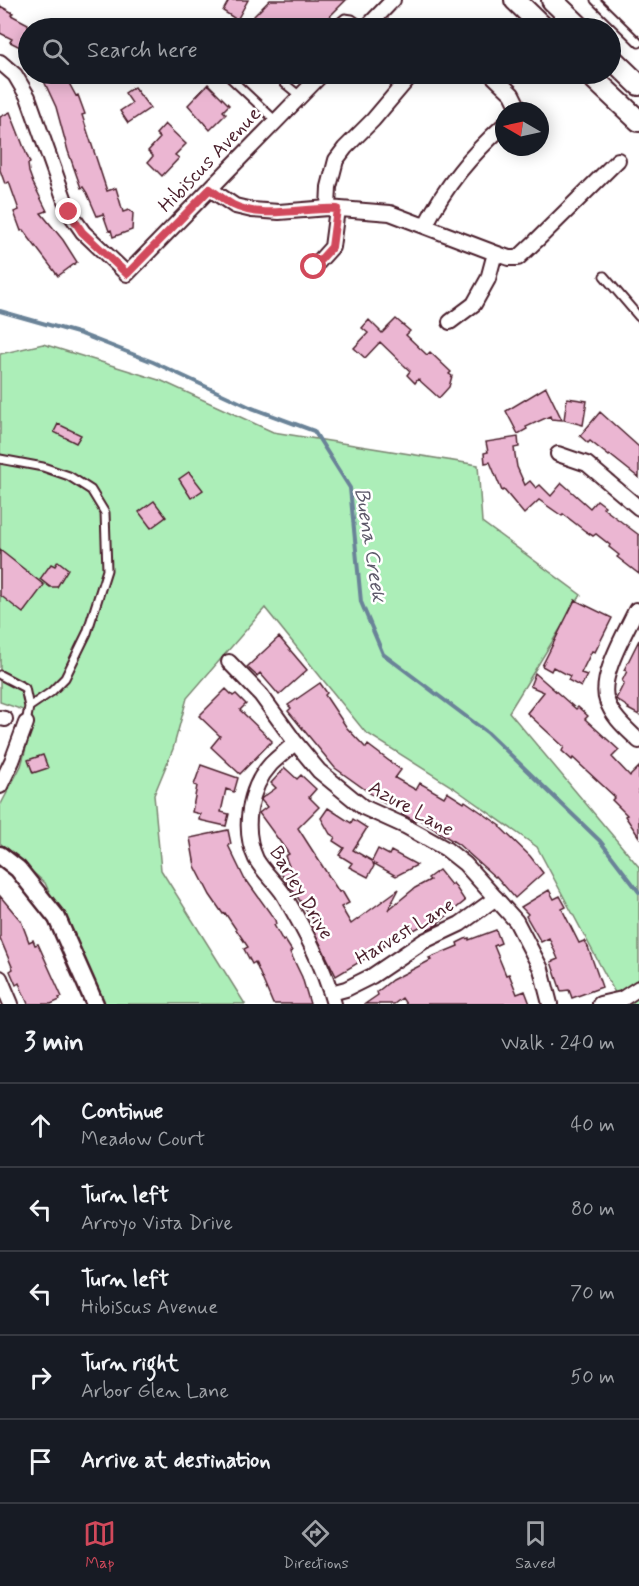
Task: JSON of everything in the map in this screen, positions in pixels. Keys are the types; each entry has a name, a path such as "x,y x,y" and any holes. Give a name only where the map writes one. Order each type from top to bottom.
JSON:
{"main road":[{"path":"515,0 534,18"},
{"path":"552,0 571,18"},
{"path":"621,68 639,85"},
{"path":"600,84 639,121"}],"street":[{"path":"375,18 393,0"},
{"name":"Hibiscus Avenue","path":"0,62 18,80"},
{"name":"Hibiscus Avenue","path":"20,84 28,97 69,212 82,232 127,274 312,84"},
{"path":"314,267 332,247 333,209 329,187 336,160 404,84"},
{"path":"502,84 512,94 516,102"},
{"path":"425,226 447,187 473,155 495,134"},
{"path":"210,189 235,206 252,210 279,212 333,209 390,213 495,254 518,258 618,160"},
{"path":"450,322 474,304 488,279 495,254"},
{"path":"558,454 587,464 639,508"},
{"path":"636,610 606,678 606,700 618,721 639,741"},
{"name":"Azure Lane","path":"229,662 261,695 319,771 363,807 405,826 446,849 465,864 516,921 541,969 550,1004"},
{"path":"0,786 26,723"},
{"name":"Barley Drive","path":"296,742 270,765 252,797 249,821 252,849 258,862 283,894 319,962 332,999"},
{"path":"0,855 18,868 57,918 95,1004"},
{"name":"Harvest Lane","path":"332,999 372,976 424,941 460,924 496,898"},
{"path":"0,978 11,1004"},
{"path":"607,1003 622,999 639,988"}],"lane":[{"path":"595,0 613,18"},
{"path":"621,25 639,43"},
{"path":"237,84 276,121"},
{"path":"286,84 300,96"},
{"path":"604,276 639,318"},
{"path":"0,459 43,467 69,476 91,490 105,513 107,570 87,633 65,678 51,692 29,707"},
{"path":"0,675 25,687 29,707 26,723"}],"green space":[{"path":"43,344 162,381 273,432 478,465 482,522 581,595 509,712 639,867 639,1004 621,1004 537,847 454,788 365,732 265,608 187,698 173,749 154,795 161,870 245,1004 102,1004 45,883 0,843 0,806 21,766 30,734 23,710 0,702 0,354"}],"building":[{"path":"229,0 248,0 238,18 223,11"},
{"path":"270,0 346,0 328,18 252,18"},
{"path":"0,6 18,19 18,46 10,42 12,39 0,33"},
{"path":"45,84 69,84 76,96 78,95 85,114 82,115 107,191 116,188 123,212 129,210 133,213 132,230 113,237 103,214 97,216 87,193 83,187 81,188 56,107"},
{"path":"208,84 229,105 223,111 226,114 210,130 188,105"},
{"path":"134,87 150,108 128,123 120,111 132,103 125,93"},
{"path":"10,112 30,163 28,164 29,172 33,183 47,211 41,213 77,262 58,276 23,230 21,231 14,212 19,210 9,182 5,184 0,170 0,117"},
{"path":"165,124 186,144 175,155 179,158 162,176 148,162 153,156 148,151 160,138 156,134"},
{"path":"396,319 410,331 406,335 427,355 430,352 451,372 449,387 439,398 418,379 415,383 407,375 410,371 380,342 365,358 354,348 368,333 362,328 369,320 382,333"},
{"path":"546,387 562,420 551,419 550,416 526,427 527,429 518,434 506,411"},
{"path":"567,398 587,401 583,425 564,420"},
{"path":"600,412 639,447 639,478 610,455 580,436"},
{"path":"58,424 81,435 76,443 54,432"},
{"path":"518,437 519,447 514,448 517,467 525,485 530,481 536,488 540,485 551,496 562,483 590,508 597,500 605,506 603,508 639,535 639,574 617,557 619,555 609,547 610,545 596,534 593,536 585,531 563,514 562,516 539,500 524,514 504,490 502,491 490,462 485,463 484,453 488,452 486,442"},
{"path":"189,472 203,490 191,498 179,479"},
{"path":"154,501 166,517 151,528 139,512"},
{"path":"0,550 44,585 23,613 0,595"},
{"path":"58,561 68,569 57,587 50,587 40,579 51,564 55,566"},
{"path":"575,600 612,618 595,652 592,651 581,673 587,675 581,687 568,680 570,676 553,667 551,671 542,666"},
{"path":"279,637 307,670 279,695 260,673 257,676 247,667"},
{"path":"639,640 639,715 616,699 624,683 622,681 627,671 624,670"},
{"path":"535,673 576,709 578,707 588,716 585,719 619,750 612,757 630,776 639,767 639,837 625,816 627,815 612,800 615,797 573,758 572,760 562,751 564,747 527,713 544,692 530,686"},
{"path":"320,683 327,693 325,695 347,728 366,748 368,745 401,770 395,778 416,790 420,783 444,797 447,792 464,803 465,801 501,826 543,873 515,898 496,876 458,844 417,818 415,821 402,814 407,805 392,797 387,804 384,803 335,768 288,711 291,708 288,705"},
{"path":"226,689 233,696 236,694 246,704 240,710 272,741 240,774 211,747 220,736 199,716"},
{"path":"43,755 48,768 33,773 28,760"},
{"path":"201,765 238,778 234,792 226,789 221,812 229,814 226,826 199,820 200,814 192,812 197,786 194,785"},
{"path":"285,768 297,779 301,775 316,789 309,797 319,807 298,828 339,892 342,891 349,903 341,907 351,924 399,889 388,910 415,888 430,880 428,878 439,870 451,885 453,883 465,901 439,924 428,929 425,924 414,930 411,925 382,941 385,945 336,976 310,923 314,921 280,872 289,866 285,856 289,854 259,813 267,807 261,800 262,798 276,788 271,783"},
{"path":"328,808 351,823 353,819 367,828 353,850 372,861 378,849 389,855 391,851 417,865 396,876 373,863 374,866 368,877 349,867 352,863 339,855 344,848 333,841 335,837 330,834 321,818"},
{"path":"228,830 231,844 228,845 246,882 275,920 274,925 292,951 290,952 302,977 310,1004 273,1004 255,962 252,964 244,949 248,947 210,895 195,866 190,838"},
{"path":"549,890 554,899 560,896 566,907 562,909 579,943 584,941 588,947 602,987 572,998 569,990 561,991 551,962 558,959 549,938 541,942 526,916 528,914 521,907"},
{"path":"0,896 21,921 29,942 33,940 35,945 38,944 62,997 59,998 60,1000 51,1004 28,1004 19,983 16,985 10,971 13,969 0,938"},
{"path":"496,930 501,943 494,946 506,975 509,974 517,994 525,991 530,1004 406,1004 402,998 394,1004 365,1004 378,995 377,992 392,980 431,960 429,958 458,946 457,943 465,939 469,938 469,940"}],"waterway":[{"name":"Buena Creek","path":"0,311 81,334 153,362 252,408 314,431 350,488 361,602 383,654 488,733 600,841 639,892"}],"route":[{"path":"69,212 82,232 127,274 210,189 235,206 252,210 279,212 337,209 332,247 314,267"}]}
